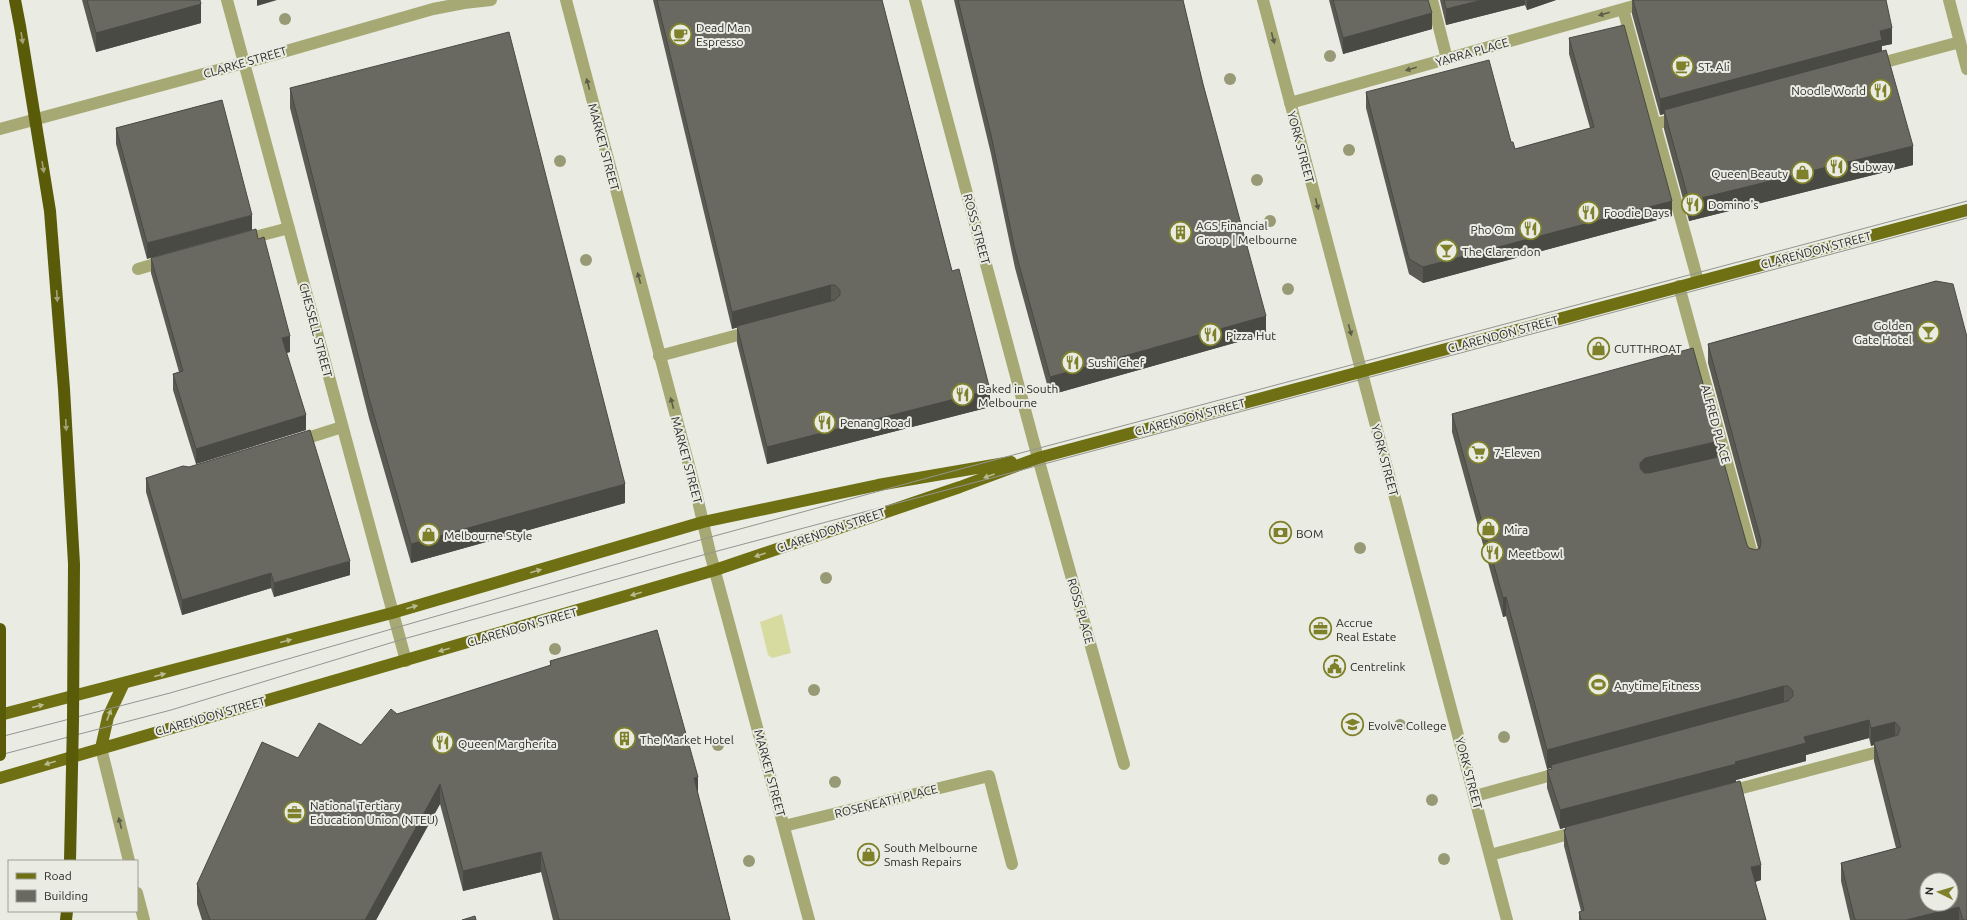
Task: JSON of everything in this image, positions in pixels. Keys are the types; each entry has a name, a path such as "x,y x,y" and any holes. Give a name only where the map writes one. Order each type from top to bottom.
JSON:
{"highway":[{"path":"15,0 50,211 64,389 74,564 70,860"},
{"path":"0,629 0,755"}],"main road":[{"name":"CLARENDON STREET","path":"0,778 715,570 960,487 1038,458 1967,210"},
{"name":"CLARENDON STREET","path":"0,715 392,613 703,522 878,485 1038,458"},
{"path":"101,748 108,717 123,684"}],"street":[{"name":"CHESSELL STREET","path":"227,0 406,661"},
{"name":"CLARKE STREET","path":"0,129 244,63 433,9 491,0"},
{"name":"MARKET STREET","path":"566,0 808,920"},
{"name":"ROSS STREET","path":"915,0 1038,458"},
{"name":"YORK STREET","path":"1263,0 1507,920"},
{"path":"1432,0 1447,59"},
{"name":"YARRA PLACE","path":"1290,103 1655,0"},
{"path":"1948,0 1967,69"},
{"path":"1623,9 1698,281"},
{"path":"1861,68 1960,42"},
{"path":"1654,124 1693,114"},
{"path":"233,243 289,228"},
{"path":"138,269 174,259"},
{"name":"ALFRED PLACE","path":"1679,286 1754,561"},
{"path":"659,356 764,328"},
{"path":"286,444 342,427"},
{"name":"ROSS PLACE","path":"1038,458 1124,764"},
{"path":"1713,469 1728,466"},
{"path":"101,748 129,860"},
{"path":"1719,794 1893,748"},
{"path":"1475,796 1574,769"},
{"name":"ROSENEATH PLACE","path":"784,826 989,776 1012,864"},
{"path":"1490,855 1590,829"},
{"path":"138,897 144,920"}],"green space":[{"path":"782,614 791,653 772,658 768,655 760,622"}],"building":[{"path":"87,0 200,0 201,4 96,33"},
{"path":"657,0 882,0 952,271 959,269 990,390 767,447 737,326 835,300 840,295 840,290 835,285 831,285 732,312"},
{"path":"958,0 1183,0 1203,84 1266,316 1050,377 1015,250 991,135"},
{"path":"1333,0 1428,0 1432,13 1343,38"},
{"path":"1444,0 1482,0 1446,9"},
{"path":"1633,0 1886,0 1892,28 1880,31 1882,40 1660,99"},
{"path":"1624,25 1672,201 1423,267 1409,259 1366,92 1489,60 1511,142 1513,142 1515,149 1594,127 1569,38"},
{"path":"509,32 625,484 411,544 369,398 290,88"},
{"path":"1886,50 1913,146 1689,201 1664,110"},
{"path":"222,100 252,215 147,243 116,128"},
{"path":"256,229 258,239 264,237 290,336 282,338 306,415 196,449 173,374 183,371 151,258"},
{"path":"1936,281 1953,284 1967,337 1967,920 1963,920 1959,907 1959,872 1919,872 1919,912 1939,912 1906,920 1855,920 1841,863 1901,847 1874,742 1898,735 1900,728 1895,722 1871,728 1869,720 1804,737 1806,743 1735,762 1736,764 1560,810 1547,770 1552,769 1551,765 1788,701 1793,696 1793,691 1788,686 1784,686 1547,750 1506,597 1503,598 1452,414 1693,348 1719,441 1645,458 1640,463 1640,468 1644,473 1649,473 1722,456 1747,545 1749,548 1756,550 1760,548 1761,541 1708,344"},
{"path":"310,430 350,561 274,583 271,573 182,600 146,478 183,466 189,467"},
{"path":"657,630 698,777 694,778 730,920 559,920 541,852 463,871 440,784 365,920 210,920 197,884 262,742 298,758 319,723 361,745 391,709 397,714 551,665 550,661"},
{"path":"1740,781 1761,865 1751,867 1766,920 1581,920 1579,912 1584,910 1564,830 1566,830 1565,827"},
{"path":"475,916 476,920 462,920"}],"tram line":[{"path":"0,737 170,693 707,538 1967,201"},
{"path":"0,755 171,710 400,640 710,553 1967,218"}],"place":[{"name":"Dead Man Espresso","path":"680,34"},
{"name":"ST. Ali","path":"1682,66"},
{"name":"Noodle World","path":"1881,90"},
{"name":"Subway","path":"1836,166"},
{"name":"Queen Beauty","path":"1803,173"},
{"name":"Domino's","path":"1692,204"},
{"name":"Foodie Days","path":"1588,212"},
{"name":"Pho Om","path":"1530,229"},
{"name":"AGS Financial Group | Melbourne","path":"1180,232"},
{"name":"The Clarendon","path":"1447,251"},
{"name":"Golden Gate Hotel","path":"1928,332"},
{"name":"Pizza Hut","path":"1211,335"},
{"name":"CUTTHROAT","path":"1598,348"},
{"name":"Sushi Chef","path":"1073,362"},
{"name":"Baked in South Melbourne","path":"962,395"},
{"name":"Penang Road","path":"825,422"},
{"name":"7-Eleven","path":"1479,452"},
{"name":"Mira","path":"1489,529"},
{"name":"BOM","path":"1281,533"},
{"name":"Melbourne Style","path":"428,535"},
{"name":"Meetbowl","path":"1493,553"},
{"name":"Accrue Real Estate","path":"1321,629"},
{"name":"Centrelink","path":"1335,666"},
{"name":"Anytime Fitness","path":"1598,685"},
{"name":"Evolve College","path":"1352,725"},
{"name":"The Market Hotel","path":"624,739"},
{"name":"Queen Margherita","path":"442,743"},
{"name":"National Tertiary Education Union (NTEU)","path":"295,812"},
{"name":"South Melbourne Smash Repairs","path":"869,854"}]}
